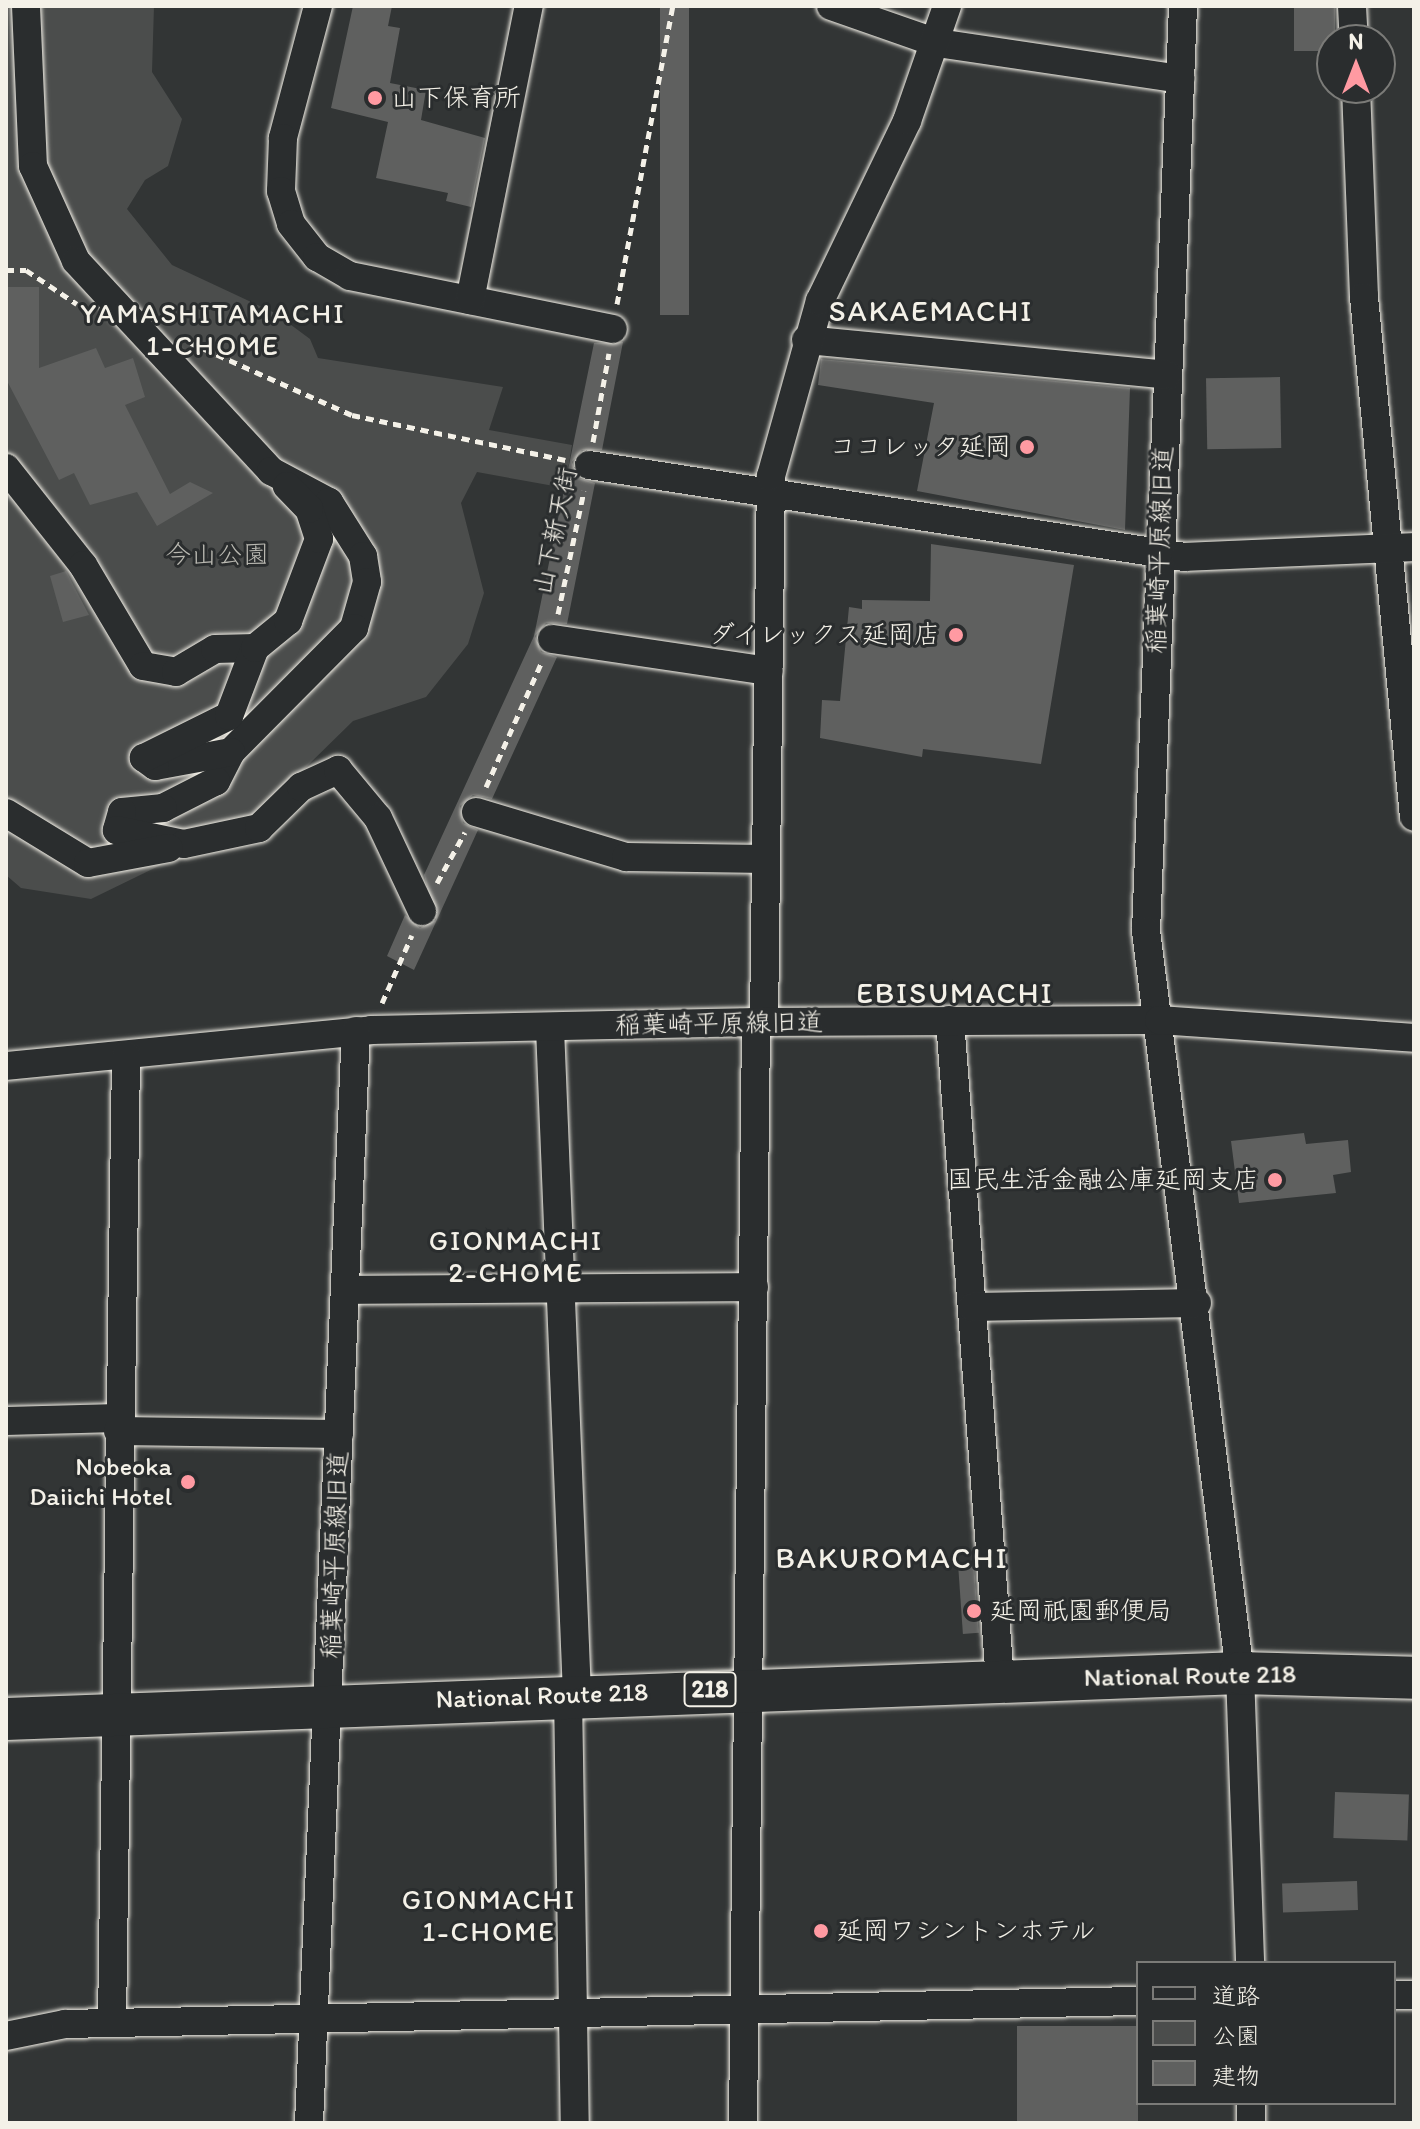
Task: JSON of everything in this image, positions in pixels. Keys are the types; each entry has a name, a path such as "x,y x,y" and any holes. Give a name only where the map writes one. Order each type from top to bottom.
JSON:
{"highway":[{"name":"National Route 218","path":"6,1719 746,1688 1240,1673 1414,1678"}],"street":[{"path":"26,6 33,166 46,208 76,261 131,325 309,509 319,539 288,621 255,648 229,716 144,758 155,766 231,752"},
{"path":"318,6 283,138 281,191 291,224 317,257 350,276 613,329"},
{"path":"470,300 529,6"},
{"path":"831,6 937,43 1180,79"},
{"path":"743,2123 746,1688 766,859 770,494 806,340 937,43 947,6"},
{"name":"稲葉崎平原線旧道","path":"309,2123 331,1705 339,1434 363,1031 760,1022 1159,1020 1146,931 1183,6"},
{"path":"1357,104 1364,297 1402,548 1414,817"},
{"path":"806,340 1167,375"},
{"path":"589,465 1160,553 1402,548"},
{"path":"6,468 83,565 143,666 176,672 215,649 255,648"},
{"path":"184,844 126,835 114,821 122,812 163,808 216,781 231,752 344,639 365,603 363,556 349,527 315,491 282,478"},
{"path":"552,639 769,671"},
{"path":"6,813 88,863 259,828 301,787 338,770 378,818 422,911"},
{"path":"476,812 626,857 766,859"},
{"path":"950,1020 1000,1680"},
{"path":"1250,1961 1240,1673 1197,1303 1159,1020 1414,1038"},
{"path":"550,1028 563,1288 572,1695 575,2123"},
{"path":"6,1066 363,1031"},
{"path":"112,2023 118,1424 126,1055"},
{"path":"347,1290 754,1287"},
{"path":"972,1307 1197,1303"},
{"path":"6,1421 339,1434"},
{"path":"6,2036 112,2023 1136,2001"}],"path":[{"name":"山下新天街","path":"363,1031 422,911 476,812 552,639 589,465 673,6"},
{"path":"6,270 26,270 83,308"},
{"path":"182,339 352,415 589,465"}],"green space":[{"name":"今山公園","path":"6,6 154,6 152,72 182,119 168,166 145,180 127,209 172,265 275,313 310,339 318,358 503,387 489,430 572,445 565,488 477,472 461,503 484,593 468,644 426,697 353,721 251,821 91,899 21,888 6,875"}],"building":[{"path":"353,6 392,6 388,26 400,28 390,83 426,90 421,120 485,138 471,207 446,201 448,193 376,178 388,122 331,108"},
{"path":"660,6 689,6 689,315 660,315"},
{"path":"1294,6 1335,6 1335,24 1316,24 1316,51 1294,51"},
{"path":"6,287 39,287 39,368 96,348 105,368 133,358 145,397 125,405 170,494 190,482 213,493 157,526 137,492 90,505 74,473 59,480 6,379"},
{"path":"623,342 602,450 582,450 572,462 578,478 595,483 567,624 546,623 535,636 541,652 557,657 492,799 473,795 460,806 463,823 478,830 414,970 387,956 405,915 420,928 436,920 424,875 534,636 594,343"},
{"name":"ココレッタ延岡","path":"821,359 1130,388 1125,530 917,491 934,403 818,385"},
{"path":"1280,377 1281,448 1207,449 1206,378"},
{"name":"ダイレックス延岡店","path":"931,544 1074,565 1041,764 923,749 922,757 820,738 822,700 840,701 849,607 862,609 862,600 930,601"},
{"path":"66,571 89,615 63,622 50,576"},
{"path":"1304,1133 1306,1144 1348,1140 1351,1172 1333,1175 1336,1193 1239,1203 1231,1141"},
{"path":"974,1563 979,1633 963,1634 958,1564"},
{"path":"1335,1792 1409,1795 1407,1841 1333,1838"},
{"path":"1357,1881 1358,1910 1283,1913 1282,1884"},
{"path":"1017,2026 1136,2026 1138,2123 1017,2123"}],"place":[{"name":"山下保育所","path":"375,98"},
{"name":"ココレッタ延岡","path":"1027,447"},
{"name":"ダイレックス延岡店","path":"956,635"},
{"name":"国民生活金融公庫延岡支店","path":"1275,1180"},
{"name":"Nobeoka Daiichi Hotel","path":"188,1482"},
{"name":"延岡祇園郵便局","path":"974,1611"},
{"name":"延岡ワシントンホテル","path":"821,1931"}],"district":[{"name":"SAKAEMACHI","path":"931,311"},
{"name":"YAMASHITAMACHI 1-CHOME","path":"213,329"},
{"name":"EBISUMACHI","path":"955,993"},
{"name":"GIONMACHI 2-CHOME","path":"516,1256"},
{"name":"BAKUROMACHI","path":"892,1558"},
{"name":"GIONMACHI 1-CHOME","path":"489,1915"}]}
